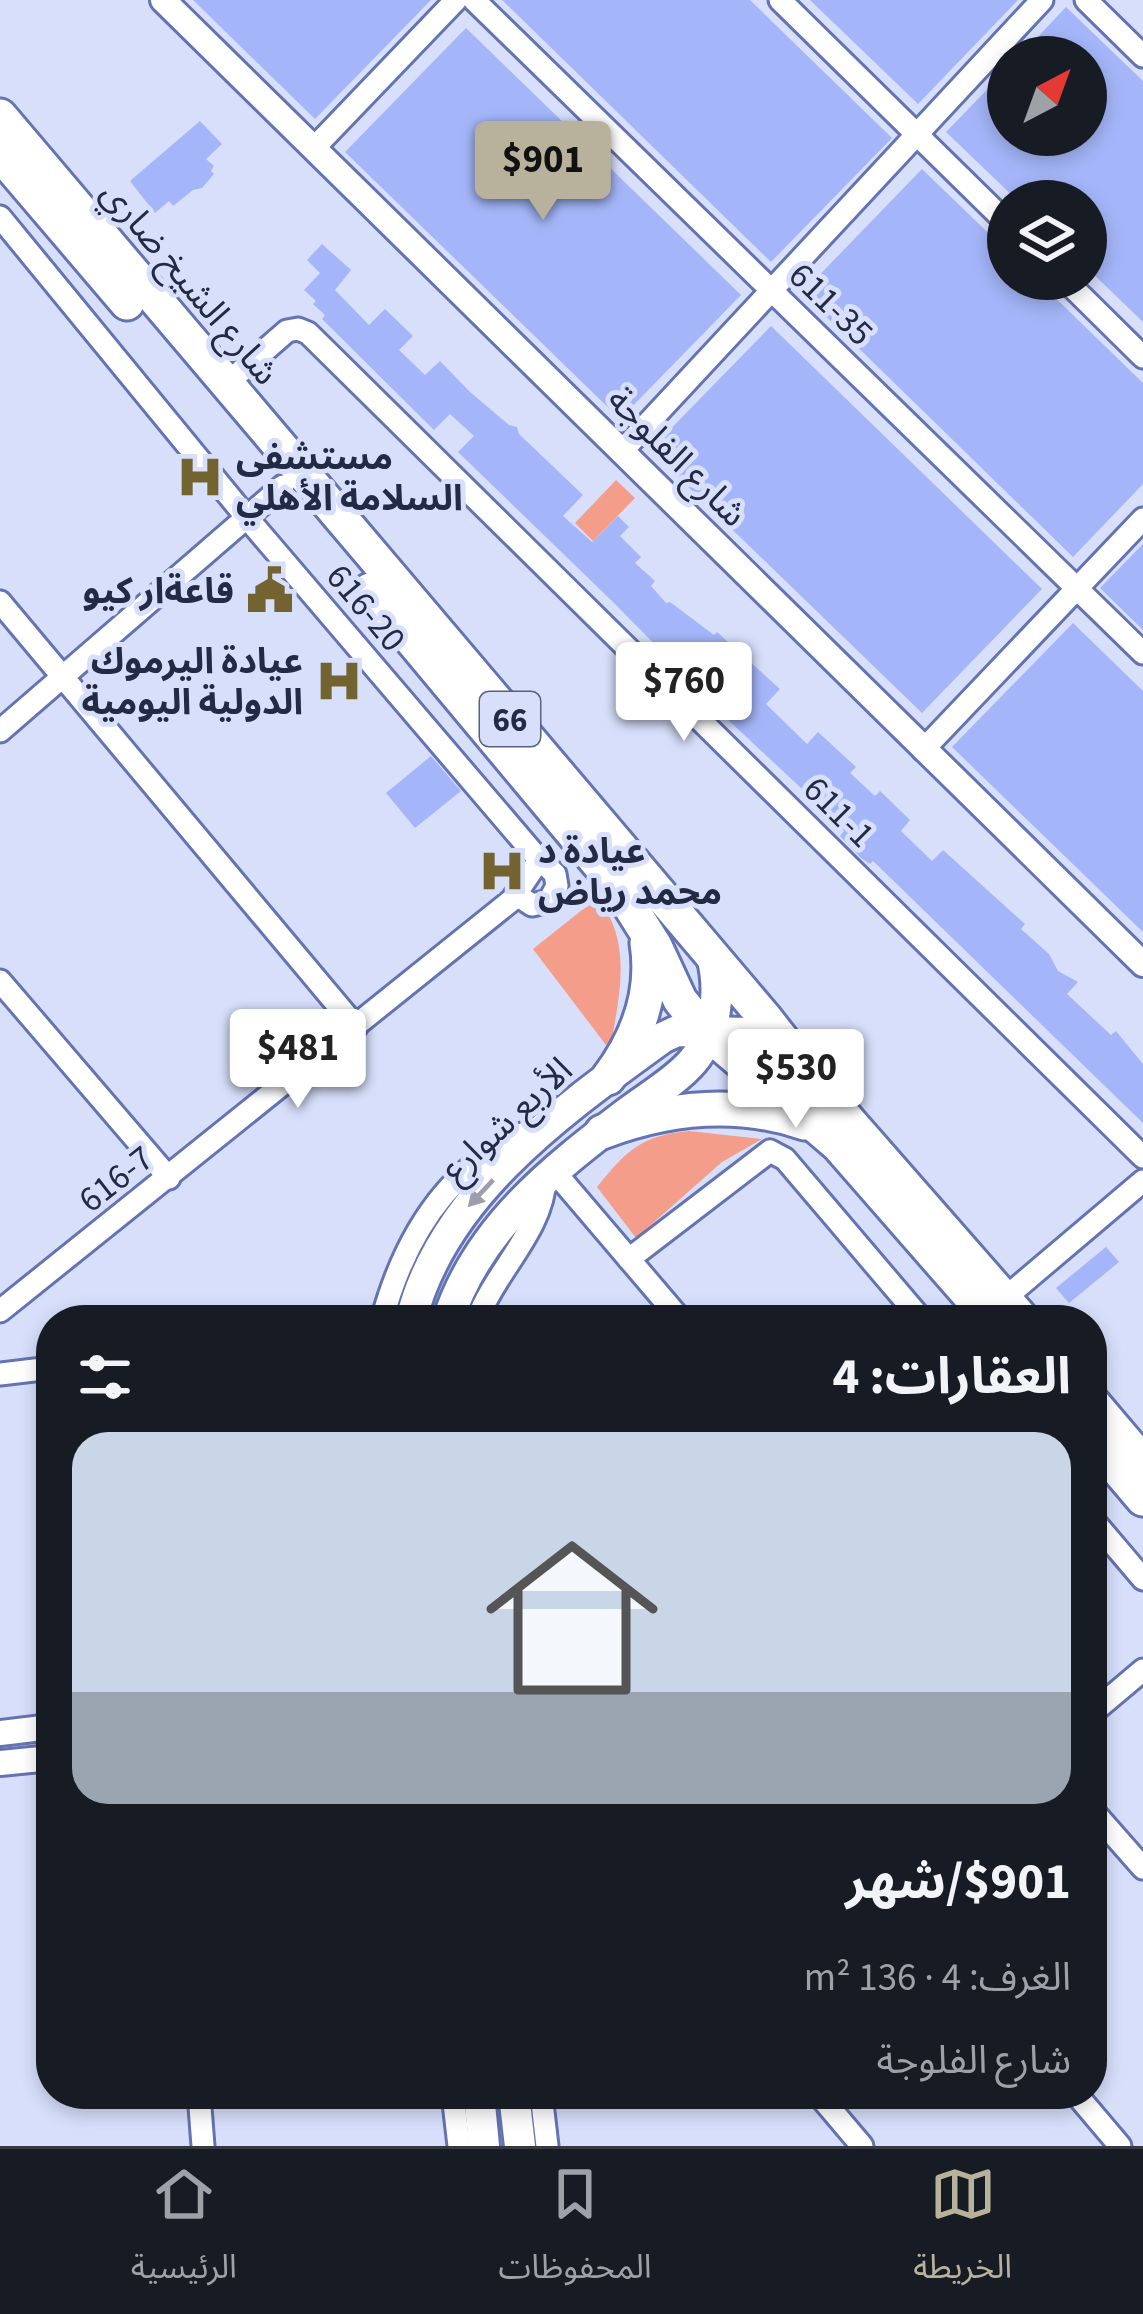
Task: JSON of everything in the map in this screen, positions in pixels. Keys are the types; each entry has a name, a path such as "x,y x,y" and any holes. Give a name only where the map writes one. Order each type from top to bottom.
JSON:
{"main road":[{"name":"شارع الشيخ ضاري","path":"0,116 712,956 1000,1305"},
{"name":"شارع الشيخ ضاري","path":"0,154 603,868 643,924 680,1000 706,1032 820,1128 999,1305"},
{"path":"608,1078 624,1056 645,1006 649,964 643,924"},
{"name":"الأربع شوارع","path":"454,1305 484,1243 550,1175 689,1065 706,1032 718,989 712,956"},
{"name":"الأربع شوارع","path":"416,1305 431,1263 460,1216 550,1125 674,1031 748,1034 819,1088"},
{"path":"602,1132 655,1115 711,1108 766,1112 820,1128"},
{"path":"1107,1420 1143,1462"},
{"path":"1107,1456 1143,1499"},
{"path":"480,2109 484,2146"},
{"path":"516,2109 520,2146"}],"street":[{"name":"شارع الفلوجة","path":"164,0 1143,964"},
{"path":"315,147 456,0"},
{"name":"611-35","path":"474,0 1143,653"},
{"path":"780,0 987,203"},
{"path":"622,451 1042,0"},
{"path":"1086,0 1143,56"},
{"name":"616-20","path":"0,217 248,518 555,874 554,897 538,905 517,895"},
{"path":"1085,300 1143,357"},
{"name":"611-1","path":"225,385 287,332 308,333 1143,1157"},
{"path":"0,730 283,486"},
{"path":"923,750 1143,519"},
{"path":"0,602 356,1027"},
{"name":"616-7","path":"0,1311 517,895"},
{"path":"0,981 169,1178"},
{"path":"387,1305 401,1264 426,1216 450,1184 497,1146 550,1125"},
{"path":"629,1259 770,1151 785,1159 909,1305"},
{"path":"484,1305 499,1273 536,1220 550,1175 668,1305"},
{"path":"1015,1305 1143,1181"},
{"path":"0,1374 36,1370"},
{"path":"1107,1537 1143,1579"},
{"path":"1107,1700 1143,1670"},
{"path":"0,1733 36,1729"},
{"path":"0,1763 36,1759"},
{"path":"1107,1827 1143,1868"},
{"path":"200,2109 203,2146"},
{"path":"455,2109 459,2146"},
{"path":"543,2109 547,2146"},
{"path":"831,2109 862,2146"},
{"path":"1089,2109 1120,2146"}],"shaded area":[{"path":"616,480 635,498 593,541 575,523"},
{"path":"597,898 615,930 621,965 612,1038 606,1045 533,949"},
{"path":"689,1131 762,1139 722,1162 636,1238 597,1187 636,1147 659,1136"}],"building":[{"path":"193,0 431,0 315,119"},
{"path":"502,0 750,0 892,138 771,262"},
{"path":"810,0 1018,0 918,104"},
{"path":"1066,7 1096,36 1039,36"},
{"path":"466,28 741,295 620,419 345,152"},
{"path":"1107,46 1143,81 1143,322 1107,287 1107,180 996,180 946,132 987,90 987,156 1107,156"},
{"path":"200,121 222,144 206,159 214,166 214,174 202,188 173,206 169,201 155,213 130,181"},
{"path":"922,169 987,232 987,300 1058,300 1143,383 1143,484 1073,557 802,293"},
{"path":"322,244 351,270 335,290 369,325 385,309 413,336 399,350 425,375 440,361 470,392 517,427 583,495 563,516 592,542 618,516 629,527 620,536 641,557 635,563 655,581 651,586 666,603 714,635 717,632 780,689 766,704 807,744 818,732 856,767 850,773 875,796 880,791 910,820 901,831 932,861 943,850 1025,924 1021,929 1049,954 1058,971 1078,982 1067,994 1111,1035 1116,1031 1143,1064 1143,1123 873,861 870,864 861,858 840,836 844,831 831,816 678,673 681,671 613,602 458,452 474,436 450,414 434,430 322,319 325,315 304,290 320,273 307,260"},
{"path":"771,326 1042,589 922,713 650,450"},
{"path":"1143,544 1143,630 1100,588"},
{"path":"1073,623 1143,691 1143,932 952,747"},
{"path":"431,756 461,791 415,828 386,793"},
{"path":"1106,1247 1119,1262 1069,1303 1056,1288"}],"place":[{"name":"مستشفى السلامة الأهلي","path":"200,477"},
{"name":"قاعةار كيو","path":"270,590"},
{"name":"عيادة اليرموك الدولية اليومية","path":"339,681"},
{"name":"عيادة د محمد رياض","path":"502,871"}]}
